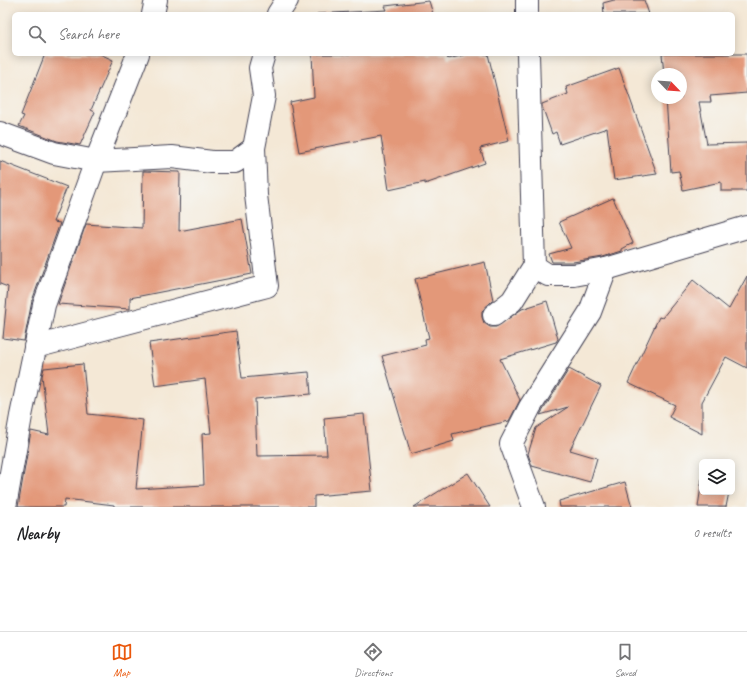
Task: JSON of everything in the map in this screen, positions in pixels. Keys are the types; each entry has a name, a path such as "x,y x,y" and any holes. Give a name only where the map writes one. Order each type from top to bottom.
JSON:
{"street":[{"path":"153,12 156,0"},
{"path":"279,12 288,0"},
{"path":"526,0 527,12"},
{"path":"5,507 44,306 96,161 137,56"},
{"path":"35,347 267,286 256,195 254,148 264,96 260,68 263,56"},
{"path":"494,315 512,301 534,266 528,56"},
{"path":"0,133 54,153 96,161 172,157 212,162 235,162 254,148"},
{"path":"534,266 548,275 574,275 606,269 747,227"},
{"path":"534,507 511,444 530,407 590,312 606,269"}],"building":[{"path":"614,0 644,0 648,12 604,12 603,3"},
{"path":"429,1 432,12 352,12 387,10 385,6"},
{"path":"735,54 747,54 747,93 710,96 711,102 699,102 707,144 747,143 747,191 721,191 721,182 683,190 679,171 671,172 666,104 687,104 687,68 663,68 662,56 735,56"},
{"path":"44,56 104,56 113,60 91,110 95,112 80,145 57,141 19,126 24,116 21,115"},
{"path":"312,56 447,56 448,59 460,56 488,56 509,141 480,148 485,163 425,184 425,182 389,190 381,136 299,152 290,102 314,97"},
{"path":"619,68 657,174 614,180 607,128 560,144 556,132 552,134 542,104 568,94 566,87"},
{"path":"0,161 67,187 53,222 60,223 32,301 24,341 3,338 8,287 0,284"},
{"path":"143,171 180,172 179,231 242,219 252,274 130,298 130,309 58,304 86,224 142,228"},
{"path":"613,198 633,243 622,249 622,251 603,257 573,262 552,262 549,254 571,248 559,222"},
{"path":"485,262 493,300 482,311 484,323 490,327 496,327 522,309 547,301 558,339 556,342 500,359 520,400 509,421 452,434 454,441 411,454 382,356 426,345 425,339 429,338 415,279"},
{"path":"747,276 747,368 726,357 702,402 702,434 669,417 675,405 628,383 659,317 662,318 693,280 729,309"},
{"path":"236,331 242,378 309,372 311,394 255,399 257,456 327,455 324,418 364,414 372,491 314,496 314,507 114,507 114,505 65,499 64,507 18,507 31,431 49,435 42,376 44,368 83,364 88,414 143,420 136,489 204,485 202,434 211,433 205,379 155,386 149,343"},
{"path":"569,369 601,386 570,450 597,458 590,482 532,466 528,454 536,428 568,407 540,415"},
{"path":"468,473 490,507 414,507"},
{"path":"625,482 632,507 560,507 559,501"},
{"path":"700,495 728,495 726,507 698,507"}]}
